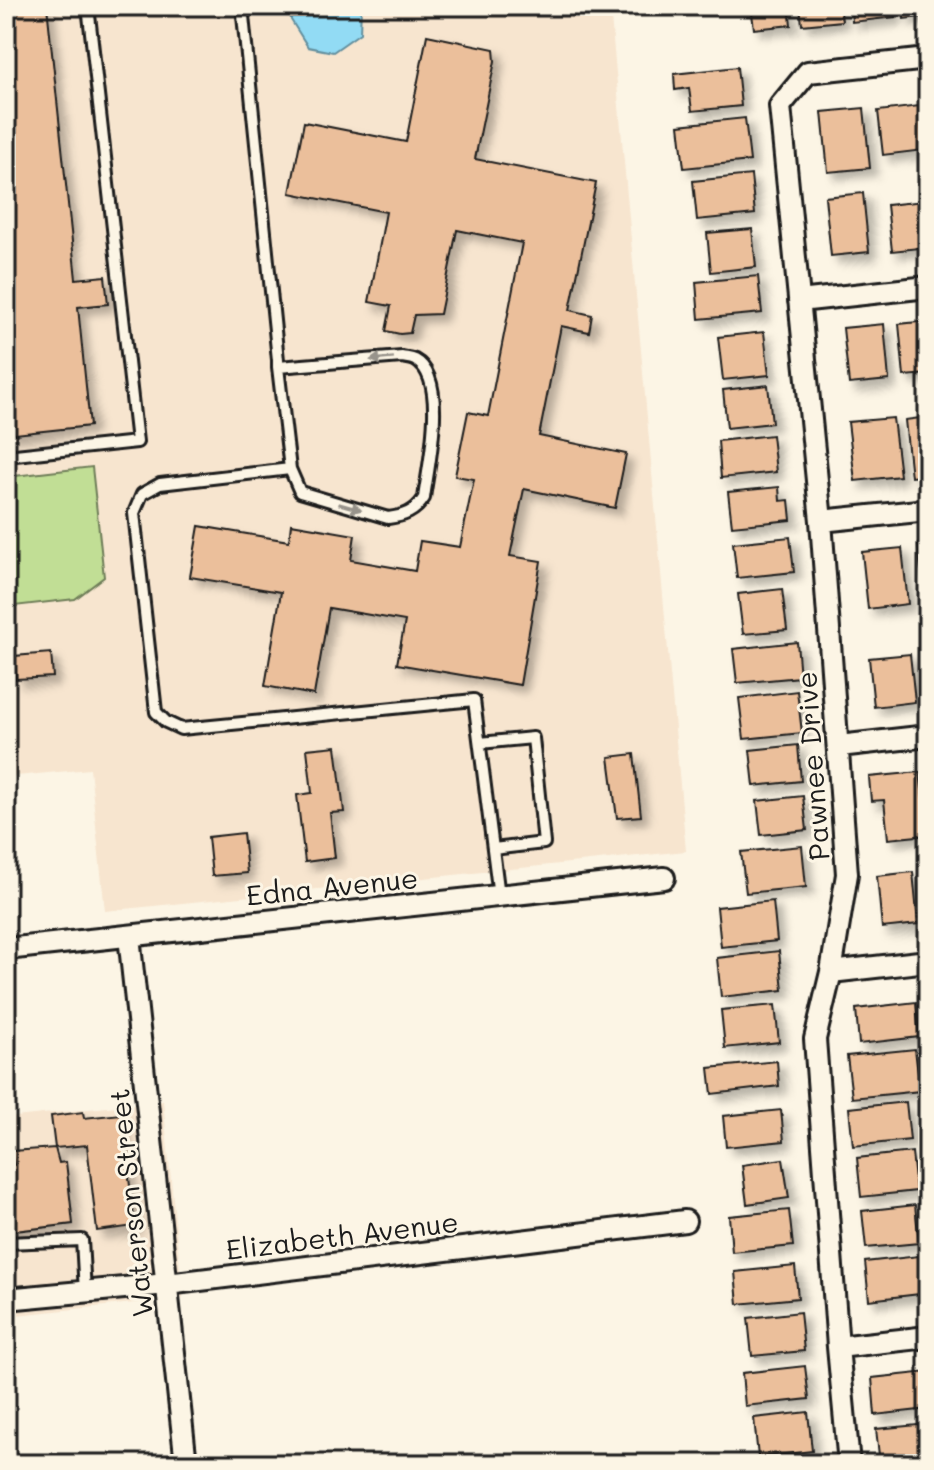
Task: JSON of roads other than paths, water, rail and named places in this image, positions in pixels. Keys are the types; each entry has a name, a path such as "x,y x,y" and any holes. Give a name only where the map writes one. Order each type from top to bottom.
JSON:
{"street":[{"name":"Pawnee Drive","path":"849,1464 815,1039 831,972 847,874 821,521 780,106 808,72 928,59"},
{"path":"799,301 928,287"},
{"path":"821,521 928,510"},
{"path":"839,746 928,736"},
{"name":"Edna Avenue","path":"6,949 664,878"},
{"name":"Waterson Street","path":"129,936 186,1464"},
{"path":"831,972 928,961"},
{"name":"Elizabeth Avenue","path":"6,1299 167,1284 685,1221"},
{"path":"838,1347 928,1337"}],"lane":[{"path":"6,456 137,442 88,6"},
{"path":"242,6 278,367 290,469 300,492 388,518 401,517 420,505 424,498 435,408 433,389 426,372 416,361 402,357 278,367"},
{"path":"290,469 160,484 142,494 134,513 156,712 166,722 181,729 474,700 499,896"},
{"path":"480,743 533,738 544,843 493,849"},
{"path":"6,1243 82,1240 85,1292"}],"water":[{"path":"290,6 361,6 360,33 333,52 308,47 291,20"}]}
